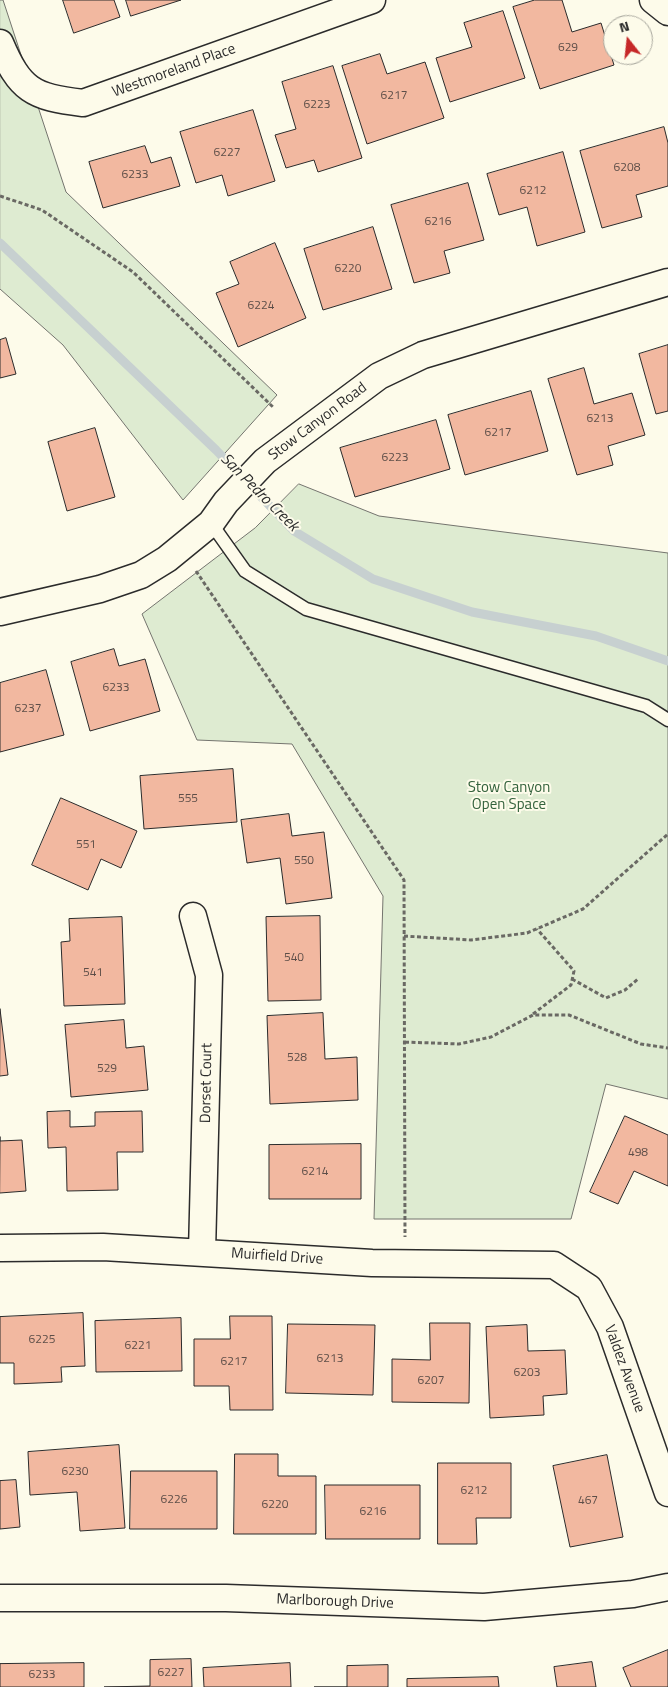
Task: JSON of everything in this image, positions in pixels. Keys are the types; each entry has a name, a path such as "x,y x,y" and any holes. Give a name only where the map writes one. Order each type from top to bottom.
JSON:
{"street":[{"name":"Westmoreland Place","path":"0,42 12,71 22,83 49,100 83,103 372,0"},
{"path":"653,0 668,12"},
{"name":"Stow Canyon Road","path":"0,612 100,589 142,575 211,523 226,502 265,462 379,376 423,355 668,282"},
{"name":"Dorset Court","path":"193,916 209,975 202,1252"},
{"name":"Muirfield Drive","path":"0,1248 103,1247 406,1264 554,1265"},
{"name":"Valdez Avenue","path":"554,1265 589,1288 610,1327 668,1493"},
{"name":"Marlborough Drive","path":"0,1598 226,1598 484,1607 633,1594 668,1587"}],"lane":[{"path":"211,523 245,571 306,609 646,706 668,720"}],"path":[{"path":"0,196 42,210 132,272 274,407"},
{"path":"180,548 404,880 406,1264"},
{"path":"404,936 471,940 527,933 583,909 668,834"},
{"path":"405,1042 459,1044 491,1037 533,1014 571,986 574,971 537,929"},
{"path":"572,979 606,998 625,990 638,979"},
{"path":"533,1014 569,1015 641,1044 668,1048"}],"green space":[{"path":"0,0 3,0 66,192 277,395 183,500 63,345 0,289"},
{"name":"Stow Canyon Open Space","path":"299,484 379,516 668,553 668,1099 606,1084 571,1219 374,1219 383,896 292,744 197,740 142,614 255,528"}],"building":[{"path":"63,0 114,0 120,17 74,33"},
{"path":"126,0 181,0 131,16"},
{"path":"535,0 562,0 572,32 601,23 603,29 603,65 614,65 540,89 513,7"},
{"path":"503,11 525,78 450,102 436,58 472,47 464,23"},
{"path":"380,54 387,74 425,62 444,118 367,144 342,66"},
{"path":"333,66 362,158 318,172 314,160 286,168 275,135 296,129 282,82"},
{"path":"253,110 275,181 228,196 222,175 196,183 180,132"},
{"path":"664,127 668,143 668,186 636,195 642,217 602,228 580,151"},
{"path":"145,146 151,163 171,157 180,186 103,208 89,162"},
{"path":"563,152 585,232 537,246 527,207 499,215 487,174"},
{"path":"468,183 484,240 444,251 450,273 414,283 391,205"},
{"path":"373,227 392,289 323,310 304,249"},
{"path":"275,243 306,318 238,347 216,293 239,284 230,262"},
{"path":"6,338 16,374 0,378 0,340"},
{"path":"668,345 668,411 656,414 639,354"},
{"path":"584,368 594,404 632,393 645,435 608,446 613,465 577,475 548,379"},
{"path":"531,391 548,451 465,475 448,415"},
{"path":"436,420 450,469 355,497 340,448"},
{"path":"95,428 115,497 67,511 48,442"},
{"path":"114,649 119,666 145,659 160,711 90,731 71,662"},
{"path":"46,670 64,735 0,752 0,683"},
{"path":"233,769 237,822 144,829 140,776"},
{"path":"61,798 137,831 121,868 101,859 88,890 32,865"},
{"path":"289,814 292,836 324,832 332,898 286,904 280,858 247,863 241,820"},
{"path":"320,916 321,1000 268,1001 266,917"},
{"path":"122,917 125,1004 64,1006 61,942 70,941 69,919"},
{"path":"0,1009 8,1075 0,1076"},
{"path":"323,1013 325,1059 357,1057 358,1100 270,1104 267,1016"},
{"path":"124,1020 126,1048 144,1046 148,1090 71,1097 65,1025"},
{"path":"70,1111 70,1127 95,1126 95,1112 142,1111 143,1152 117,1152 118,1190 67,1191 66,1147 48,1148 47,1112"},
{"path":"625,1116 668,1135 668,1186 634,1171 618,1204 590,1192"},
{"path":"22,1140 26,1191 0,1193 0,1141"},
{"path":"361,1144 361,1199 269,1199 269,1145"},
{"path":"83,1313 85,1366 61,1367 62,1382 14,1384 14,1363 0,1363 0,1317"},
{"path":"230,1316 272,1316 273,1410 230,1410 229,1386 194,1386 194,1339 230,1339"},
{"path":"181,1318 182,1371 96,1372 95,1321"},
{"path":"430,1323 470,1323 469,1403 392,1402 392,1359 430,1360"},
{"path":"288,1324 375,1325 373,1395 286,1393"},
{"path":"527,1325 528,1351 565,1350 567,1394 543,1396 544,1415 490,1418 486,1327"},
{"path":"119,1445 125,1528 80,1531 77,1492 30,1495 28,1452"},
{"path":"235,1454 278,1454 278,1476 316,1476 316,1534 234,1534"},
{"path":"607,1455 623,1537 570,1547 553,1466"},
{"path":"438,1463 511,1463 511,1518 476,1518 477,1544 438,1544"},
{"path":"131,1471 217,1471 217,1529 130,1529"},
{"path":"16,1480 20,1527 0,1529 0,1481"},
{"path":"325,1485 420,1485 420,1539 326,1539"},
{"path":"668,1650 668,1687 631,1687 623,1668"},
{"path":"191,1659 192,1687 104,1687 150,1686 150,1660"},
{"path":"592,1662 596,1687 557,1687 554,1667"},
{"path":"84,1663 84,1687 0,1687 0,1664"},
{"path":"290,1663 291,1687 204,1687 203,1668"},
{"path":"388,1665 388,1687 347,1687 347,1666"},
{"path":"498,1677 499,1687 407,1687 407,1679"}],"waterway":[{"name":"San Pedro Creek","path":"0,243 216,450 294,531 373,579 472,612 596,636 668,661"}]}
